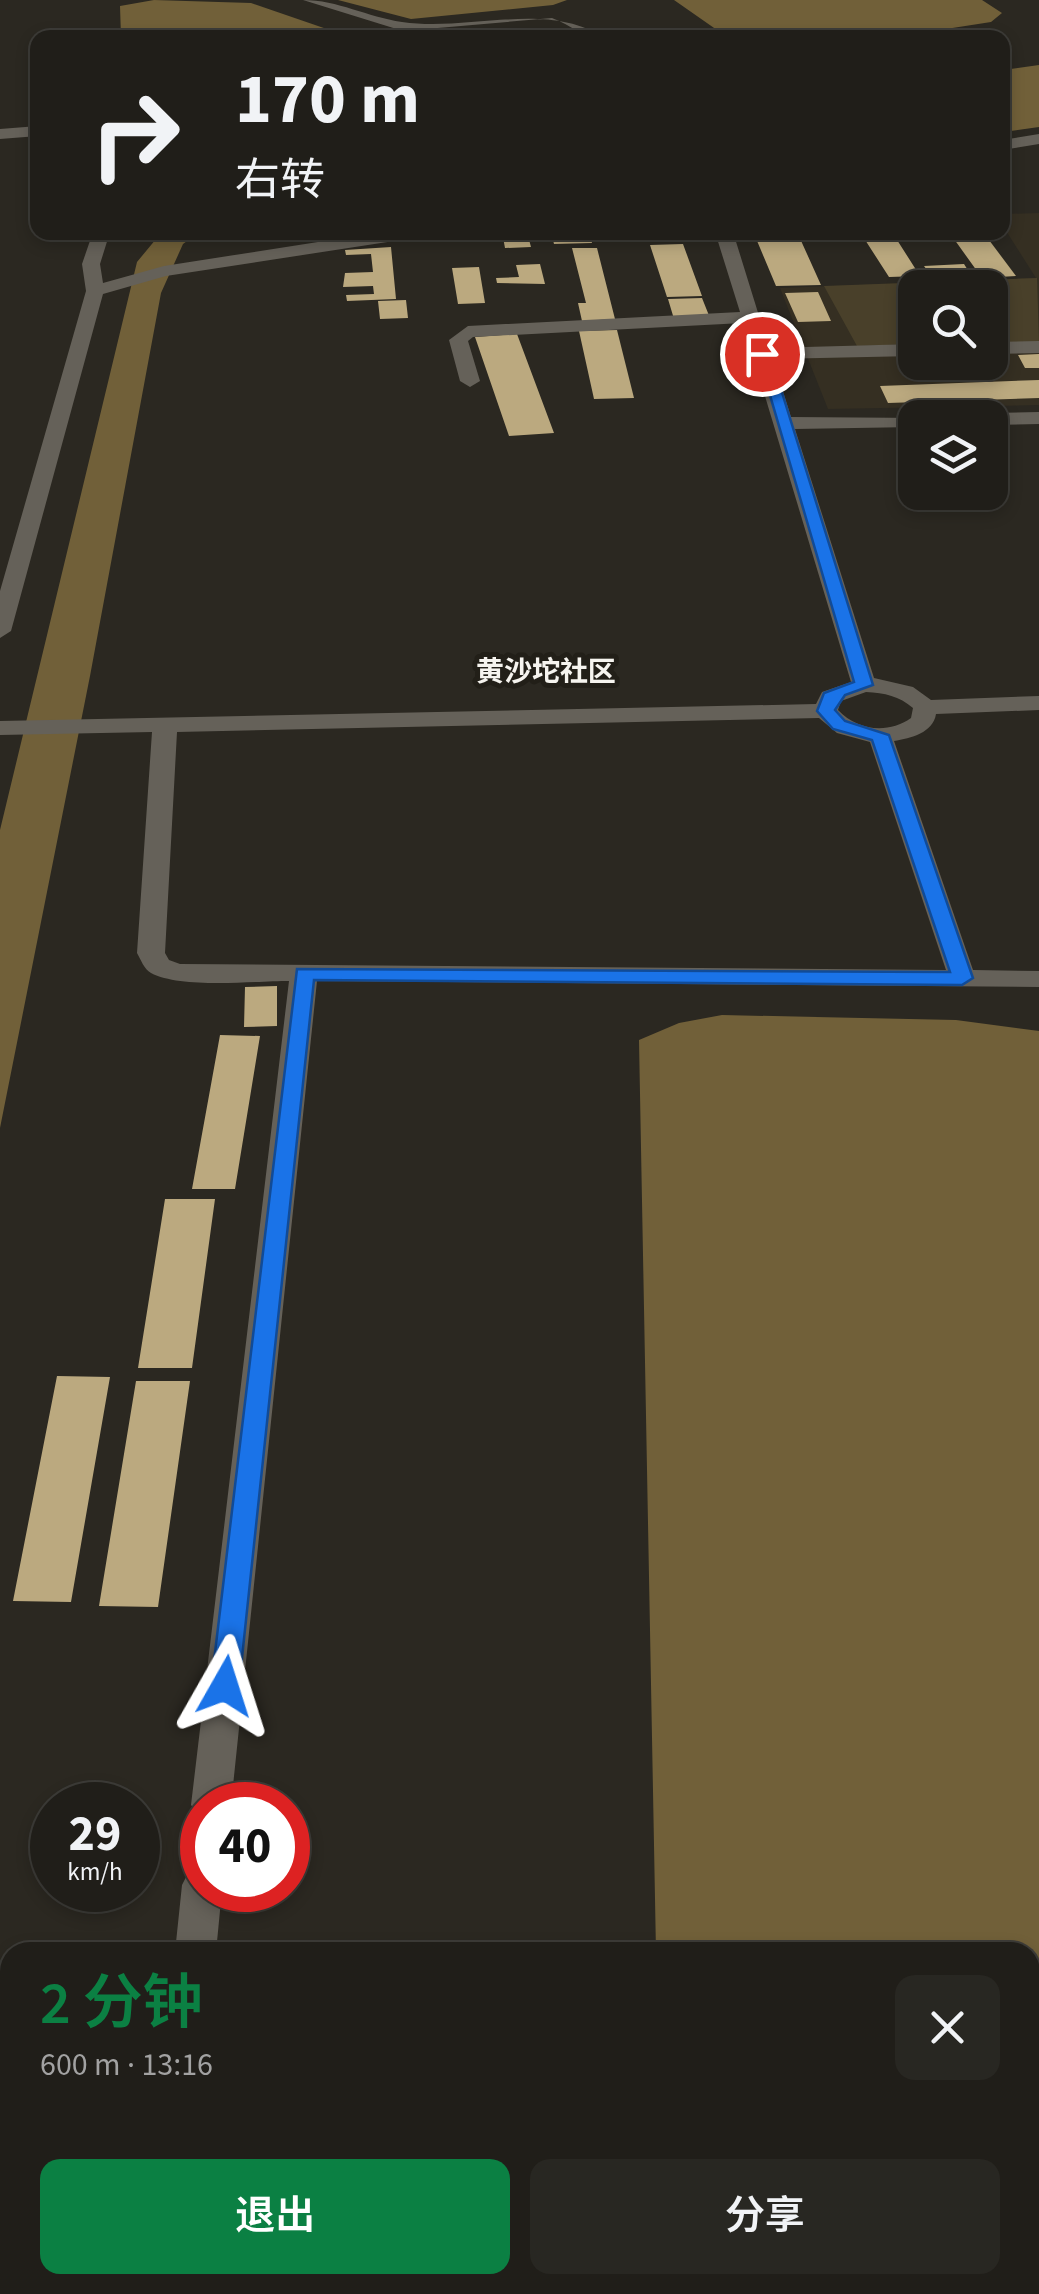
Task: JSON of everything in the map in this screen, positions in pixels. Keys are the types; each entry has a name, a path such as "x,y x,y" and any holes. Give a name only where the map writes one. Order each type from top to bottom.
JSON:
{"street":[{"path":"310,0 404,27 553,14 586,30"},
{"path":"0,134 30,131"},
{"path":"1010,144 1039,139"},
{"path":"0,631 95,291 91,264 99,240"},
{"path":"95,291 164,271 367,240"},
{"path":"726,240 864,685"},
{"path":"470,381 458,340 468,332 750,317"},
{"path":"1008,347 1039,346"},
{"path":"762,354 898,350"},
{"path":"1008,419 1039,418"},
{"path":"785,424 898,421"},
{"path":"826,711 830,697 838,691 864,685 902,690 925,707 1039,704"},
{"path":"0,728 826,711 839,725 880,735 916,727 923,721 925,707"},
{"path":"165,723 151,953 158,966 178,972 1039,979"},
{"path":"880,735 962,978"},
{"path":"215,1782 304,973"},
{"path":"196,1942 199,1912"}],"shaded area":[{"path":"154,0 251,3 330,30 121,30 120,6"},
{"path":"338,0 567,0 553,5 411,19"},
{"path":"674,0 982,0 1002,13 991,22 940,30 717,30"},
{"path":"1039,65 1039,127 1010,131 1010,69"},
{"path":"1039,213 1039,405 1008,406 1008,400 898,400 898,408 828,409 780,288 898,283 898,380 1008,380 1008,279 1036,278 1010,237 1010,214"},
{"path":"155,240 188,240 183,244 161,293 0,1128 0,830 137,262"},
{"path":"1037,278 1039,342 1008,343 1008,279"},
{"path":"898,283 898,345 857,346 824,286"},
{"path":"722,1015 956,1020 1039,1031 1039,1942 656,1942 639,1040 679,1023"}],"building":[{"path":"504,240 529,240 531,247 505,248"},
{"path":"553,240 592,243 554,244"},
{"path":"757,240 801,240 821,285 776,286"},
{"path":"865,240 897,240 916,270 898,270 898,277 889,277"},
{"path":"955,240 989,240 1016,276 1008,276 1008,270 976,270"},
{"path":"683,244 702,296 667,297 650,245"},
{"path":"391,247 396,299 347,301 346,295 374,294 373,286 343,287 345,273 373,272 371,254 346,255 345,250"},
{"path":"572,248 597,248 615,319 582,321 578,303 586,303"},
{"path":"540,264 545,284 497,283 496,278 519,277 516,265"},
{"path":"964,264 968,270 927,270 924,266"},
{"path":"479,267 485,303 458,304 452,268"},
{"path":"818,292 831,321 798,322 785,293"},
{"path":"702,298 710,318 674,319 668,299"},
{"path":"406,300 408,318 380,319 378,301"},
{"path":"617,330 634,398 594,399 579,331"},
{"path":"517,334 554,433 509,436 475,337"},
{"path":"1039,354 1039,368 1025,368 1018,355"},
{"path":"1039,380 1039,398 888,403 880,386"},
{"path":"277,986 277,1026 244,1027 245,987"},
{"path":"220,1035 260,1036 235,1189 192,1189"},
{"path":"165,1199 215,1199 192,1368 138,1368"},
{"path":"57,1376 110,1377 71,1602 13,1601"},
{"path":"136,1381 190,1381 158,1607 99,1606"}],"district":[{"name":"黄沙坨社区","path":"546,671"}],"route":[{"path":"225,1686 304,973 962,978 880,735 839,725 826,711 830,697 838,691 864,685 762,354"}]}
